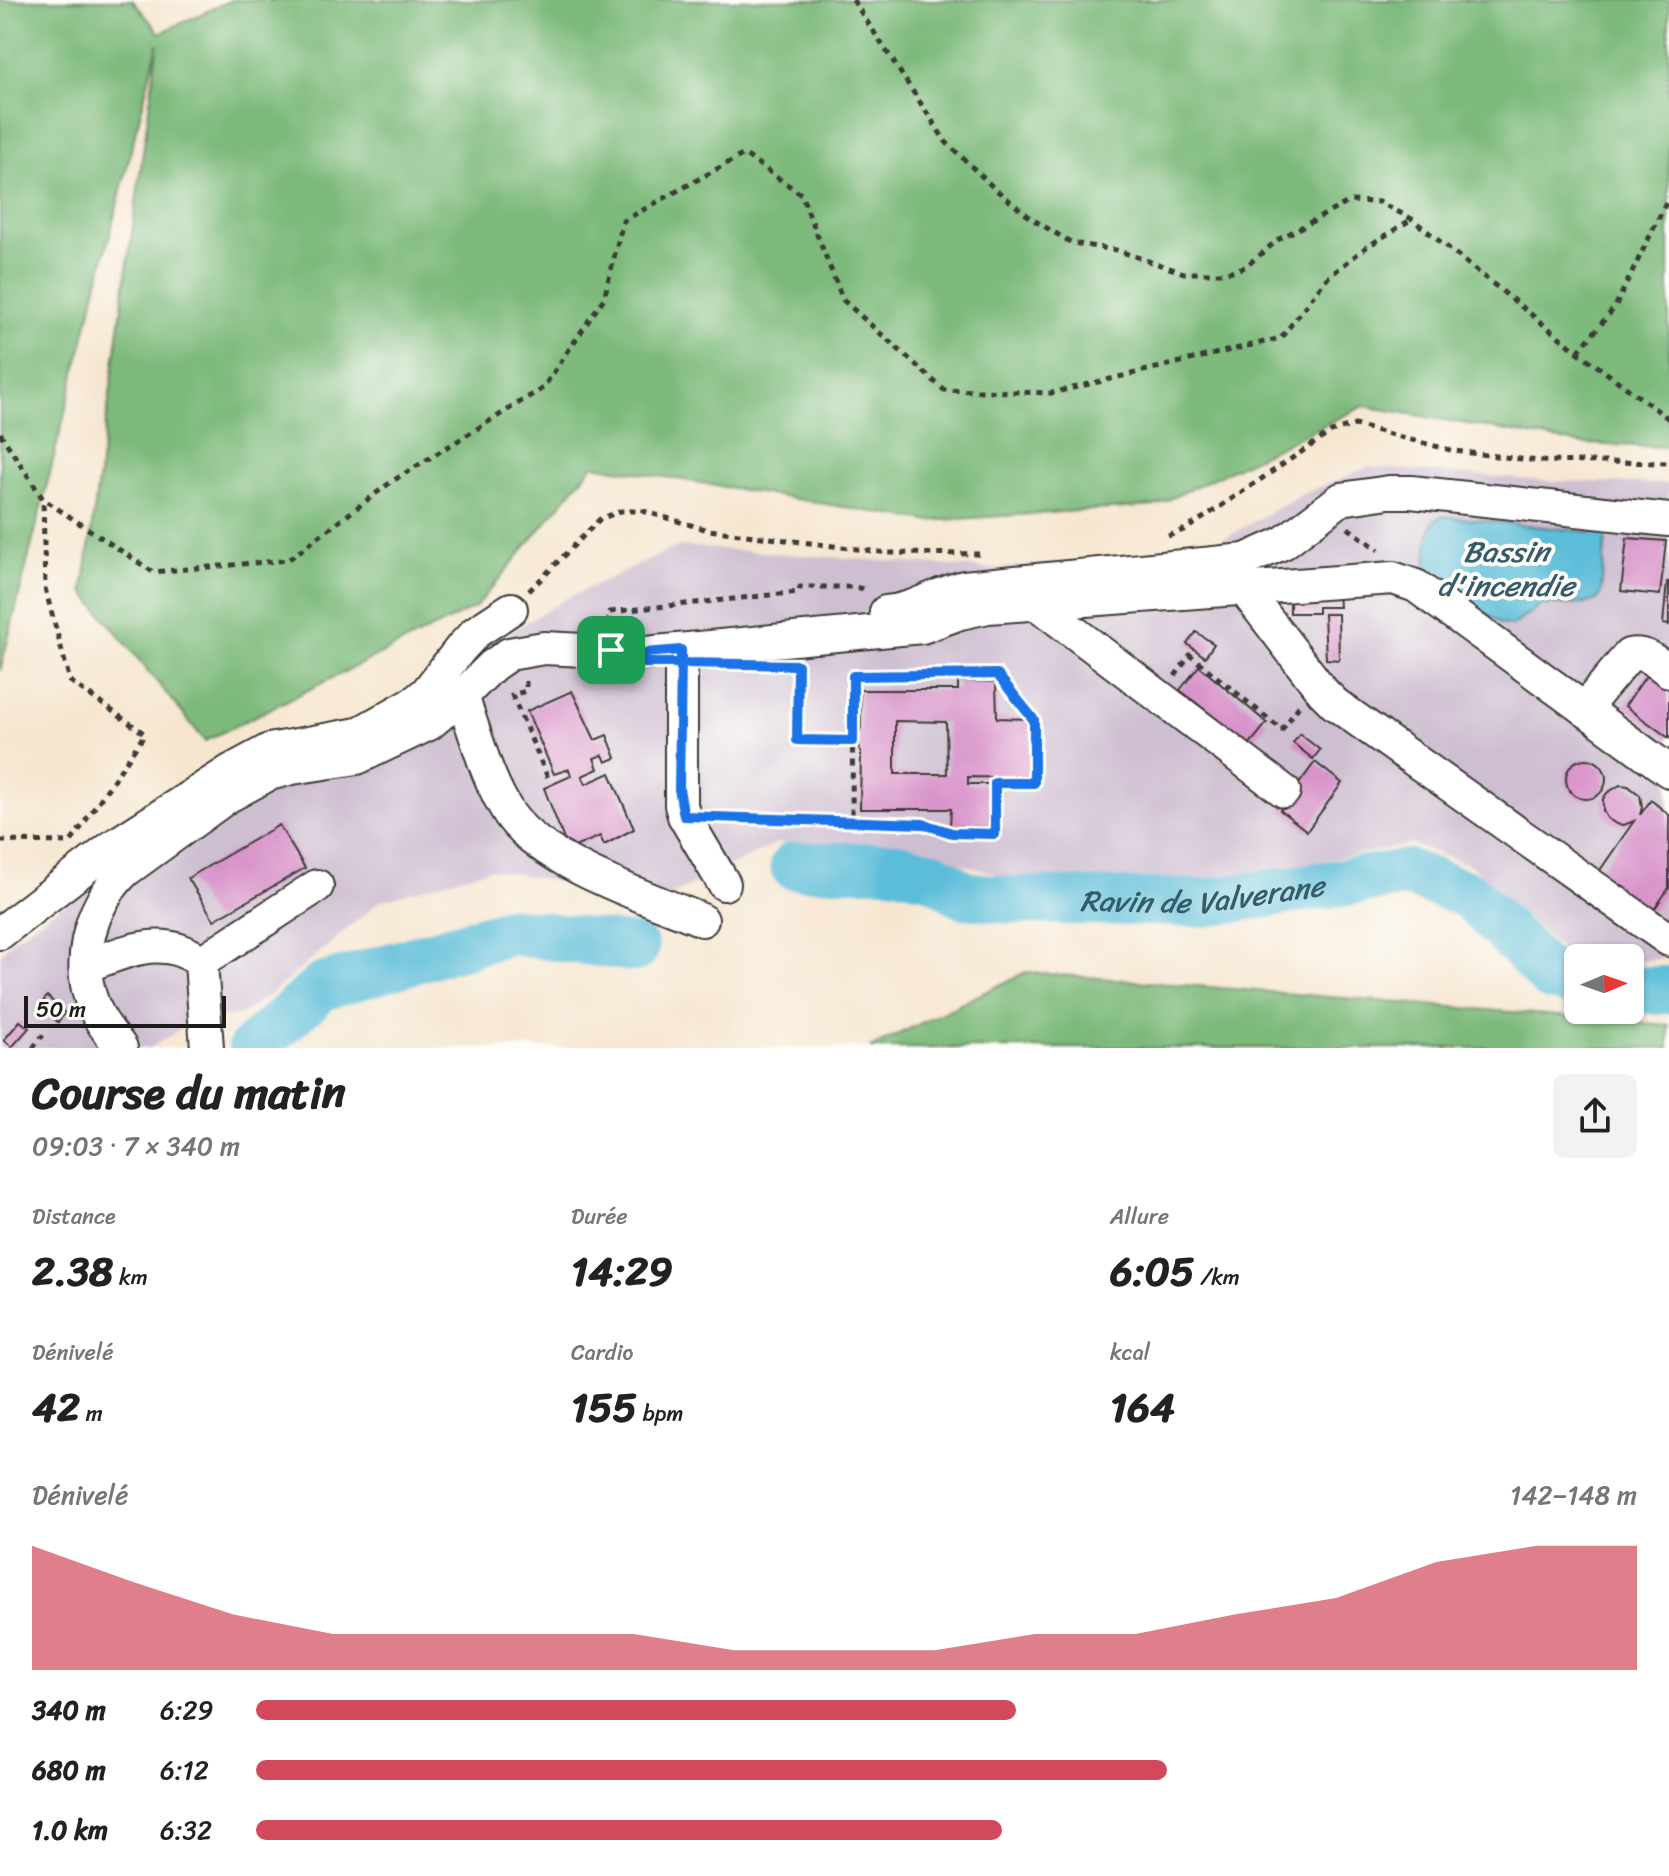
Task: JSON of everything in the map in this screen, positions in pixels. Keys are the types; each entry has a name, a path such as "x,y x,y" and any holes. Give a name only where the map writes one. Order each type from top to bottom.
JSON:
{"street":[{"path":"611,650 639,638 909,610 945,591 964,587 1245,560 1283,543 1334,503 1350,496 1411,492 1669,520"},
{"path":"119,1047 98,1016 86,966 90,927 97,908 114,881 139,859 227,797 269,774 357,758 429,724 492,666 509,654 531,648 645,653 922,627 988,607 1382,579 1416,586 1669,771"},
{"path":"1244,589 1335,704 1669,940"},
{"path":"1037,604 1284,791"},
{"path":"0,933 112,847 232,770 269,750 358,734 415,702 476,632 511,609"},
{"path":"681,650 679,789 684,816 724,884"},
{"path":"1584,709 1629,655 1638,653 1649,657 1669,671"},
{"path":"462,696 499,795 509,813 530,837 577,865 702,920"},
{"path":"201,962 317,886"},
{"path":"86,966 125,952 168,945 182,949 201,962"},
{"path":"201,962 207,1048"}],"path":[{"path":"272,0 285,0"},
{"path":"853,0 946,142 1019,209 1072,243 1116,250 1184,273 1225,273 1245,267 1279,239 1350,201 1379,202 1412,219 1578,352 1669,419"},
{"path":"0,433 43,499 153,572 288,560 391,482 543,388 604,298 623,221 744,154 801,194 843,300 944,390 1052,393 1281,338 1326,279 1365,248 1412,219"},
{"path":"1578,352 1615,307 1669,197"},
{"path":"1160,540 1186,529 1331,432 1355,425 1454,451 1538,461 1669,463"},
{"path":"0,841 71,842 145,734 70,681 45,588 43,499"},
{"path":"511,609 600,519 621,511 643,511 708,530 888,553 985,554"},
{"path":"1160,697 1190,655 1282,730 1307,696"},
{"path":"784,665 798,665 797,740 853,741"},
{"path":"525,668 526,691 512,695 548,778"},
{"path":"684,816 852,822 923,824 952,833 995,834 995,783 1034,783 1034,720 997,674 853,676 852,822"},
{"path":"33,1048 43,1035"}],"shaded area":[{"path":"1368,467 1547,481 1669,484 1669,957 1644,961 1644,944 1564,944 1564,952 1470,865 1411,844 1223,881 1019,881 895,844 777,843 666,898 654,921 564,883 489,869 380,901 271,994 240,1015 195,1020 150,1048 0,1048 0,955 11,941 81,892 169,823 350,749 472,668 494,642 569,597 679,546 992,569 1206,549 1298,496"}],"green space":[{"path":"0,0 132,0 160,33 231,0 1669,0 1669,447 1582,444 1364,406 1155,506 927,521 593,465 476,607 205,741 83,591 158,43 0,671"},
{"path":"1026,972 1564,1016 1564,1024 1669,1025 1669,1048 870,1048"}],"water":[{"name":"Bassin d'incendie","path":"1442,516 1606,534 1601,593 1597,600 1583,604 1541,605 1512,626 1501,624 1426,567 1430,531"}],"building":[{"path":"1627,538 1666,541 1660,595 1621,591"},
{"path":"1669,582 1669,625 1663,624"},
{"path":"1311,593 1338,594 1339,607 1318,607 1318,613 1290,613 1290,601 1311,601"},
{"path":"1324,614 1338,614 1339,660 1326,659"},
{"path":"1196,632 1214,644 1205,657 1187,644"},
{"path":"1199,666 1267,723 1249,745 1180,690"},
{"path":"1650,670 1669,684 1669,738 1625,706"},
{"path":"958,681 996,682 997,718 1030,719 1029,778 968,777 968,784 990,784 988,827 950,826 951,809 860,809 861,753 856,740 861,728 860,690 958,690","holes":["895,721 946,722 947,774 895,774"]},
{"path":"572,691 595,740 607,735 616,758 606,762 603,755 594,758 598,769 582,776 586,784 610,773 634,829 604,845 600,836 568,850 544,788 571,776 569,769 554,774 527,711"},
{"path":"1300,734 1320,750 1313,759 1293,743"},
{"path":"1586,759 1600,765 1606,779 1600,793 1586,799 1572,793 1566,779 1572,765"},
{"path":"1315,762 1342,783 1307,831 1280,810"},
{"path":"1620,785 1628,786 1640,795 1640,815 1651,800 1669,815 1669,888 1650,915 1596,876 1634,821 1616,824 1603,811 1603,799"},
{"path":"279,825 305,868 214,920 188,878"},
{"path":"47,996 65,1013 58,1022 40,1006"},
{"path":"20,1021 29,1028 12,1047 4,1040"}],"waterway":[{"name":"Ravin de Valverane","path":"794,866 892,866 933,875 964,895 1009,900 1203,903 1408,873 1469,895 1551,977 1564,980"},
{"name":"Ravin de Valverane","path":"252,1048 322,987 511,931 635,948"},
{"name":"Ravin de Valverane","path":"1644,990 1669,990"}],"route":[{"path":"611,650 591,651 583,663 681,663 679,789 684,816 923,824 952,833 995,834 995,783 1034,783 1034,720 997,674 853,676 853,741 797,740 798,665 681,663 681,650 645,653 611,650"}]}
